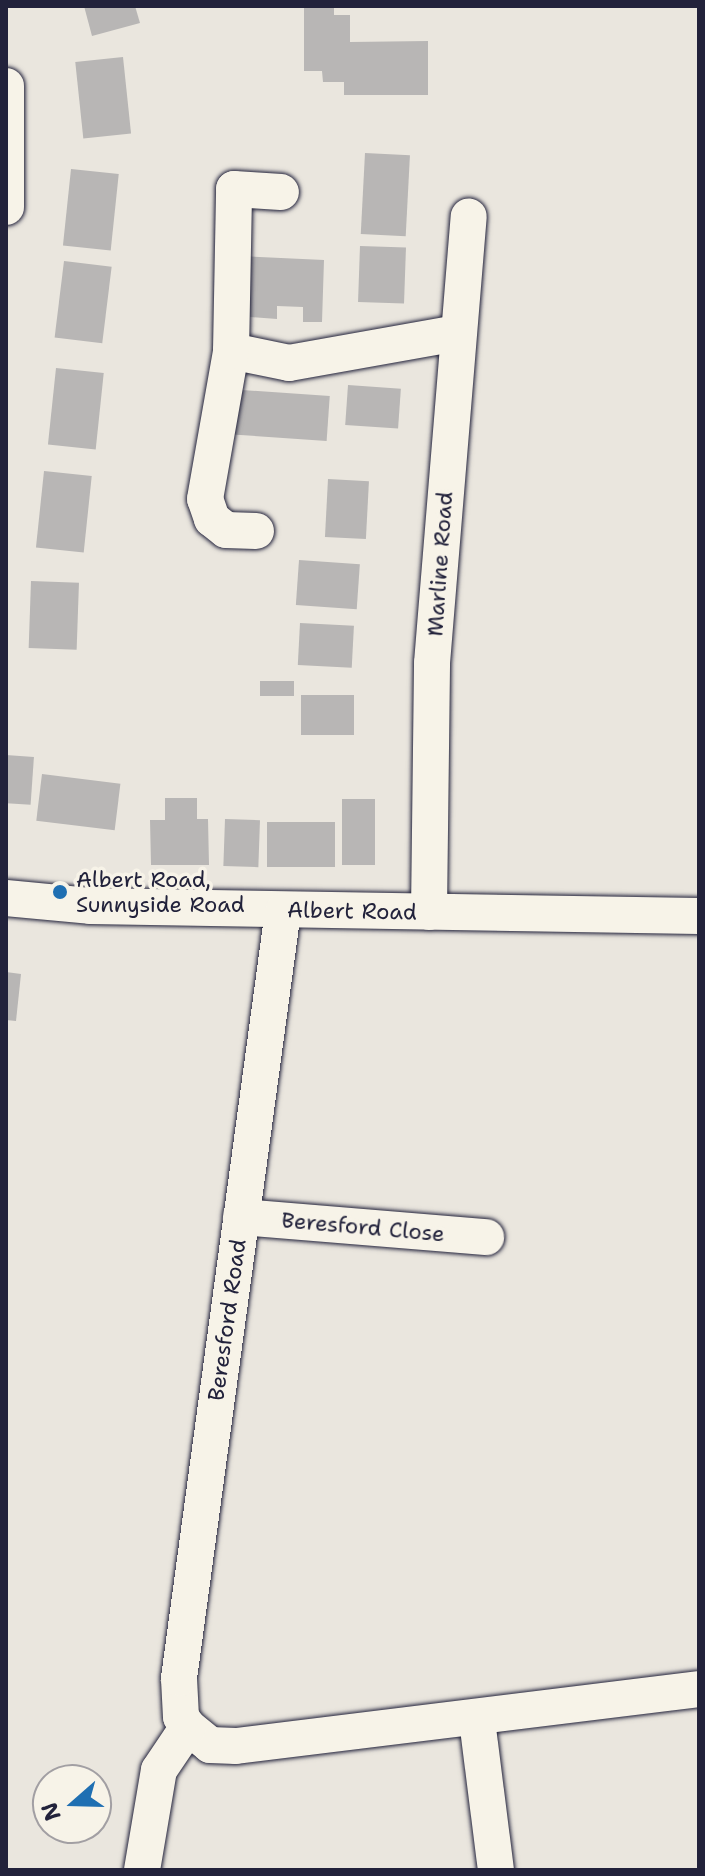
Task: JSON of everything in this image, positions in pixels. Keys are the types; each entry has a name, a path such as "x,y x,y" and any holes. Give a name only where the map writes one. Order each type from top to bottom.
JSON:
{"street":[{"path":"6,86 6,207"},
{"path":"256,531 226,530 212,519 205,499 231,351 234,189 281,192"},
{"name":"Marline Road","path":"429,912 432,663 469,217"},
{"path":"231,351 289,363 457,333"},
{"name":"Albert Road","path":"6,898 90,906 699,916"},
{"name":"Beresford Road","path":"188,1727 181,1717 179,1678 283,911"},
{"name":"Beresford Close","path":"241,1217 486,1237"},
{"path":"142,1870 159,1770 188,1727 200,1740 225,1747 477,1720 699,1689"},
{"path":"477,1720 496,1870"}],"building":[{"path":"84,6 135,6 140,23 92,36"},
{"path":"304,6 334,6 334,15 350,15 350,42 428,41 428,95 344,95 344,82 323,82 322,71 304,71"},
{"path":"123,57 131,134 83,139 75,62"},
{"path":"365,153 410,155 406,236 361,234"},
{"path":"71,169 119,174 111,251 63,246"},
{"path":"360,246 406,248 404,304 358,302"},
{"path":"240,256 324,260 322,322 303,322 303,307 277,306 277,319 250,317 250,301 238,300"},
{"path":"64,261 112,267 102,343 55,337"},
{"path":"56,368 104,373 96,450 48,445"},
{"path":"348,385 401,389 398,429 345,425"},
{"path":"228,389 330,396 327,441 225,434"},
{"path":"44,471 92,476 84,553 36,548"},
{"path":"328,479 369,481 366,539 325,537"},
{"path":"299,560 360,564 357,609 296,605"},
{"path":"31,581 79,583 77,650 29,648"},
{"path":"300,623 354,626 352,668 298,665"},
{"path":"260,681 294,681 294,696 260,696"},
{"path":"301,695 354,695 354,735 301,735"},
{"path":"6,755 34,757 31,805 6,803"},
{"path":"42,774 120,784 115,830 36,821"},
{"path":"165,798 197,798 197,819 208,819 209,865 151,865 150,820 165,820"},
{"path":"342,799 375,799 375,865 342,865"},
{"path":"225,819 260,820 258,867 223,866"},
{"path":"267,822 335,822 335,867 267,867"},
{"path":"6,972 21,974 16,1021 6,1020"}],"place":[{"name":"Albert Road, Sunnyside Road","path":"60,892"}]}
